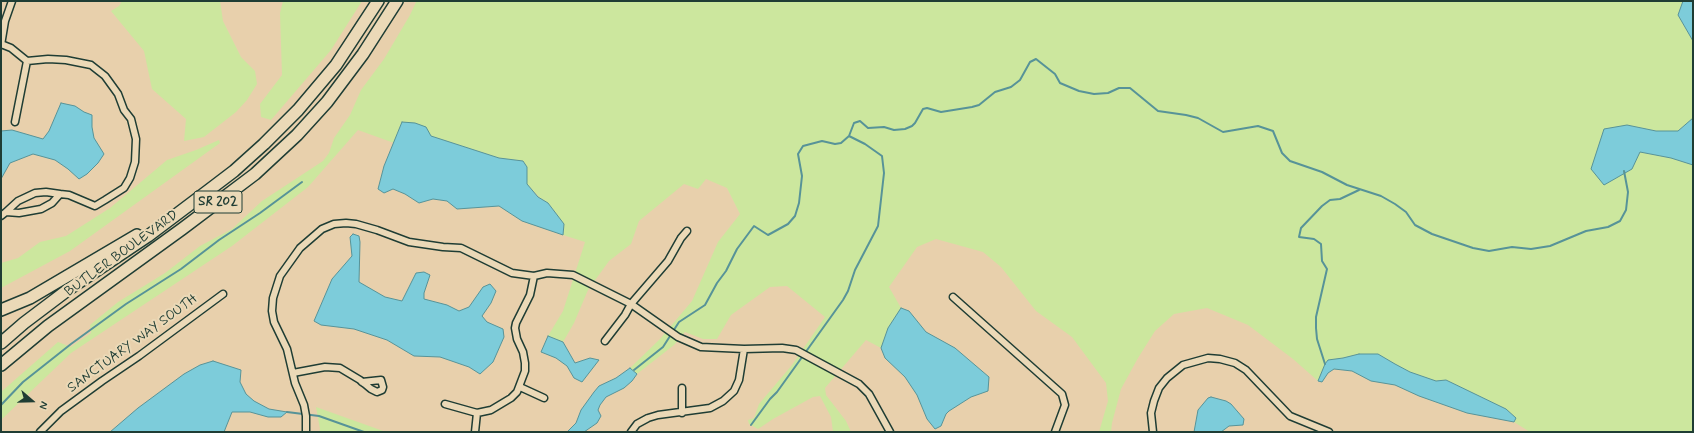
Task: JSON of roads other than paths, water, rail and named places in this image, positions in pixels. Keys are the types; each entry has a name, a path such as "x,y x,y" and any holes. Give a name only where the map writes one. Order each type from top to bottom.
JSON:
{"highway":[{"name":"BUTLER BOULEVARD","path":"1,343 24,323 69,289 148,236 209,190 234,171 264,144 298,110 336,66 378,1"},
{"name":"BUTLER BOULEVARD","path":"1,365 48,326 255,174 297,135 327,102 363,54 397,1"},
{"path":"1,310 30,298 209,190"},
{"path":"1,372 48,326"}],"street":[{"path":"3,214 18,201 35,193 46,192 69,195 95,206 124,188 130,178 134,162 136,139 131,119 124,110 118,94 105,76 91,65 48,58 27,61 12,48 1,44 5,21 12,1"},
{"path":"15,122 27,61"},
{"path":"3,214 41,209 52,203 60,194"},
{"path":"306,432 304,405 295,383 287,348 274,322 272,311 273,298 280,276 300,248 322,229 334,224 356,224 409,242 461,248 512,273 534,276 547,273 573,276 585,280 631,304 678,337 701,347 744,349 782,348 796,350 859,384 869,394 890,432"},
{"path":"605,341 625,315 631,304 668,261 681,238 687,231"},
{"path":"445,404 477,412 491,410 511,398 520,387 525,371 525,363 515,328 530,295 534,276"},
{"name":"SANCTUARY WAY SOUTH","path":"40,432 67,407 223,294"},
{"path":"953,297 1062,394 1065,405 1056,432"},
{"path":"631,432 637,424 648,418 658,415 682,413 710,408 723,402 734,390 740,380 744,349"},
{"path":"1153,432 1151,413 1159,388 1167,378 1183,365 1208,358 1220,359 1235,363 1246,370 1290,416 1329,432"},
{"path":"293,373 325,367 340,368 362,382"},
{"path":"520,387 544,398"},
{"path":"682,388 682,413"},
{"path":"475,432 477,412"}],"water":[{"path":"1683,1 1693,1 1693,41 1678,15"},
{"path":"61,103 75,106 92,115 94,138 104,154 98,163 87,174 79,179 55,160 33,154 10,163 1,179 1,131 12,130 43,139 49,131"},
{"path":"1693,118 1693,165 1671,158 1640,152 1632,169 1604,185 1591,169 1604,129 1627,125 1656,131 1678,131"},
{"path":"402,122 415,123 426,127 431,136 499,158 523,161 527,167 527,184 538,197 548,203 564,224 563,235 522,221 499,206 457,209 447,201 433,199 419,203 405,194 393,189 384,193 378,189 384,166"},
{"path":"353,234 359,236 360,242 359,282 385,297 402,301 416,273 424,272 430,275 424,293 424,299 447,305 459,311 469,307 483,287 490,284 496,291 491,303 482,316 487,322 503,329 504,337 493,362 480,374 469,367 440,357 414,356 387,340 354,329 321,325 314,321 332,279 352,256 350,237"},
{"path":"901,308 909,311 926,332 955,348 989,377 988,391 971,397 949,411 946,414 941,426 935,429 927,419 917,395 905,377 885,358 881,348 888,328"},
{"path":"548,336 563,342 575,363 590,358 599,360 582,382 574,378 567,366 556,358 541,352"},
{"path":"1359,354 1378,354 1410,372 1436,381 1446,380 1506,409 1516,418 1514,422 1467,413 1419,396 1395,385 1371,381 1352,371 1334,369 1328,373 1322,382 1318,381 1328,360"},
{"path":"213,361 241,370 240,382 246,394 254,401 269,409 287,412 281,417 268,417 250,412 232,412 224,432 110,432 138,408 184,374 200,365"},
{"path":"630,368 637,374 624,388 606,397 598,410 601,416 597,423 584,432 567,432 576,423 581,410 599,386 616,378"},
{"path":"1211,397 1231,404 1244,419 1243,425 1229,426 1221,432 1194,432 1198,410 1208,398"}],"waterway":[{"path":"634,370 663,347 679,322 705,305 717,283 726,271 737,249 754,226 768,235 788,224 795,216 799,203 802,176 798,154 803,146 822,141 835,144 841,143 849,136 854,123 860,121 868,128 884,127 894,130 905,129 915,123 923,109 927,108 941,112 979,105 995,92 1011,87 1020,80 1030,62 1036,59 1055,74 1060,83 1079,91 1094,94 1108,93 1119,88 1130,88 1158,111 1198,118 1223,132 1258,126 1273,131 1282,153 1290,161 1322,172 1347,185 1381,196 1406,212 1415,225 1432,234 1473,248 1489,251 1512,247 1531,249 1550,246 1586,231 1608,227 1620,221 1626,210 1628,192 1624,171"},
{"path":"751,425 777,392 843,300 848,291 855,270 878,226 884,173 882,156 865,144 849,136"},
{"path":"1,405 23,382 71,344 126,304 181,269 219,240 260,213 302,182"},
{"path":"1325,364 1317,339 1316,317 1327,269 1322,261 1321,244 1314,239 1299,237 1301,228 1322,206 1330,200 1340,199 1359,190"},
{"path":"287,412 319,416 364,432"}]}
